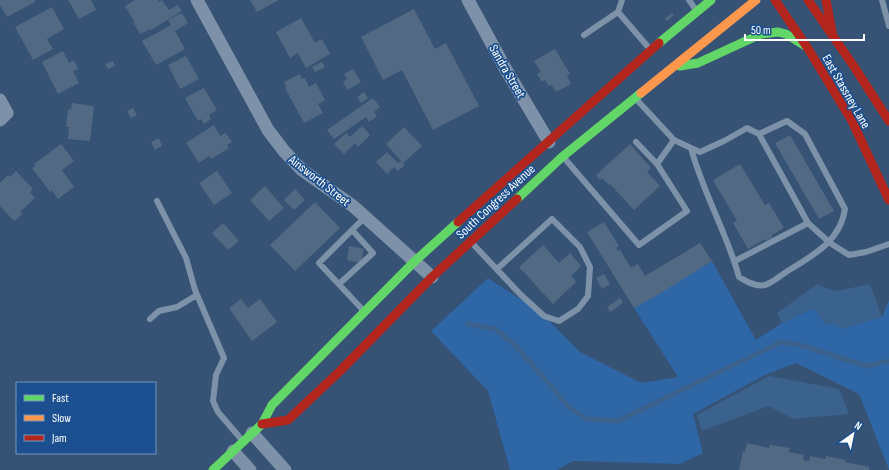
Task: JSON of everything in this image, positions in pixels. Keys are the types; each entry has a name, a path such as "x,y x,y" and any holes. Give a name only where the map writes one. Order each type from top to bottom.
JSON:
{"main road":[{"name":"South Congress Avenue","path":"214,470 262,424 272,404 415,261 651,51 711,0"},
{"name":"South Congress Avenue","path":"262,424 288,420 340,371 432,277 562,157 756,0"},
{"name":"East Stassney Lane","path":"775,0 807,47 852,121 889,200"},
{"name":"East Stassney Lane","path":"808,0 889,121"},
{"path":"826,0 834,37"},
{"path":"672,68 698,63 721,51 761,34 778,32 786,34 807,47"}],"street":[{"name":"Ainsworth Street","path":"197,0 268,130 284,151 302,170 366,216 432,277"},
{"name":"Sandra Street","path":"468,0 505,68 549,142"},
{"path":"0,100 7,113 0,120"},
{"path":"248,437 284,470"},
{"path":"233,451 250,470"}],"lane":[{"path":"584,35 618,12 622,0"},
{"path":"689,0 697,11"},
{"path":"882,0 889,26"},
{"path":"618,12 651,51"},
{"path":"635,97 674,140 700,152 747,128 759,134 808,223 830,243 849,254 866,252 889,244"},
{"path":"690,148 697,171 735,261 740,278 751,284 765,285 819,252 830,243 844,219 846,209 805,134 787,121 759,134"},
{"path":"657,164 674,140"},
{"path":"562,157 639,245 687,211 657,164 636,142"},
{"path":"157,201 186,258 197,295 224,358 216,375 213,401 218,412 248,437"},
{"path":"365,312 319,263 366,216"},
{"path":"470,241 497,269 544,316 559,321 578,309 588,296 590,267 580,247 552,219 497,269"},
{"path":"735,261 808,223"},
{"path":"339,284 373,253 352,230"},
{"path":"150,320 159,311 177,307 197,295"}],"shaded area":[{"path":"712,261 756,340 782,323 814,308 826,325 882,317 889,300 889,470 859,394 796,363 765,375 693,414 703,453 680,464 573,461 557,470 510,470 488,391 431,331 488,278 540,312 580,352 641,383 678,377 634,308"},
{"path":"817,284 836,291 870,284 882,317 842,329 835,324 826,325 813,308 782,323 777,313"},
{"path":"769,376 839,389 849,414 793,419 769,406 702,431 697,415"}],"building":[{"path":"0,0 34,0 35,2 7,17 0,5"},
{"path":"68,0 91,0 96,10 79,19"},
{"path":"135,0 158,0 159,2 162,0 169,10 178,5 182,11 151,30 150,29 140,34 125,6"},
{"path":"250,0 279,0 257,12"},
{"path":"52,7 64,29 47,39 53,49 33,60 15,27"},
{"path":"414,9 435,49 446,43 479,106 433,130 402,70 383,80 361,37"},
{"path":"182,13 188,23 175,31 185,49 156,65 142,41 171,25 168,20"},
{"path":"672,13 674,15 667,21 665,18"},
{"path":"301,18 315,43 322,39 330,54 306,68 298,53 290,58 276,32"},
{"path":"555,49 570,74 567,76 571,84 556,92 552,85 549,86 545,80 542,82 537,74 541,72 534,61"},
{"path":"63,51 69,63 74,60 78,69 73,71 79,83 58,94 42,62"},
{"path":"186,56 199,79 180,89 168,65"},
{"path":"113,61 115,66 108,69 105,64"},
{"path":"322,62 325,67 315,72 312,67"},
{"path":"353,69 361,82 347,90 343,82 347,79 344,74"},
{"path":"300,74 302,79 305,78 309,87 316,83 325,100 318,104 323,113 304,123 285,88 284,82"},
{"path":"204,88 217,110 209,115 211,119 204,124 201,119 198,121 185,98"},
{"path":"364,92 368,98 361,103 357,97"},
{"path":"373,98 380,107 374,112 377,116 369,122 366,117 334,139 327,130"},
{"path":"72,103 94,106 90,141 68,139 69,127 66,127 68,109 71,110"},
{"path":"133,108 137,115 131,118 127,111"},
{"path":"214,125 220,136 226,133 232,142 227,145 229,148 211,159 209,156 199,163 186,143"},
{"path":"362,126 370,135 358,147 355,143 344,154 334,144 346,133 350,137"},
{"path":"404,127 422,146 403,163 386,144"},
{"path":"790,135 834,211 819,219 775,143"},
{"path":"159,138 162,146 155,150 151,142"},
{"path":"61,144 74,161 62,170 74,187 58,199 52,190 50,192 32,168 35,166 34,164"},
{"path":"630,144 651,168 647,172 660,186 634,210 610,184 609,185 602,178 600,180 596,175"},
{"path":"387,152 398,163 401,161 405,165 398,171 394,167 387,174 376,162"},
{"path":"740,164 765,205 769,203 784,228 772,235 773,237 766,241 765,239 748,249 733,223 737,221 713,180"},
{"path":"16,171 33,189 30,192 35,198 20,212 23,214 14,221 0,206 0,183 8,175 10,177"},
{"path":"217,171 232,193 214,205 199,183"},
{"path":"265,186 284,208 269,221 250,200"},
{"path":"295,189 305,200 294,210 284,200"},
{"path":"315,202 340,228 295,271 270,245"},
{"path":"604,222 619,246 616,248 618,251 620,250 631,268 638,264 645,276 700,243 712,261 634,308 587,232"},
{"path":"223,223 239,241 228,250 212,233"},
{"path":"543,245 559,263 570,253 581,266 571,276 576,282 553,304 519,267"},
{"path":"349,246 364,249 361,263 347,260"},
{"path":"604,274 610,284 602,289 596,278"},
{"path":"620,298 623,303 610,312 607,307"},
{"path":"241,299 248,308 260,299 277,322 252,341 229,308"},
{"path":"747,443 769,448 770,445 790,448 789,452 804,455 803,460 809,461 810,456 825,459 826,456 846,460 845,462 869,467 869,470 739,470 743,451 745,452"}],"waterway":[{"path":"468,324 495,329 514,344 569,407 587,419 618,421 781,342 800,345 866,366 889,361"}],"traffic: fast":[{"path":"659,43 711,0"},
{"path":"680,66 698,63 761,34 778,32 786,34 807,47"},
{"path":"517,199 562,157 641,93"},
{"path":"213,470 262,424 272,405 415,261 458,222"}],"traffic: slow":[{"path":"641,93 756,0"}],"traffic: jam":[{"path":"775,0 807,47 852,121 889,200"},
{"path":"808,0 855,68 889,121"},
{"path":"826,0 833,37"},
{"path":"458,222 659,43"},
{"path":"262,424 288,420 340,371 432,277 517,199"}]}
